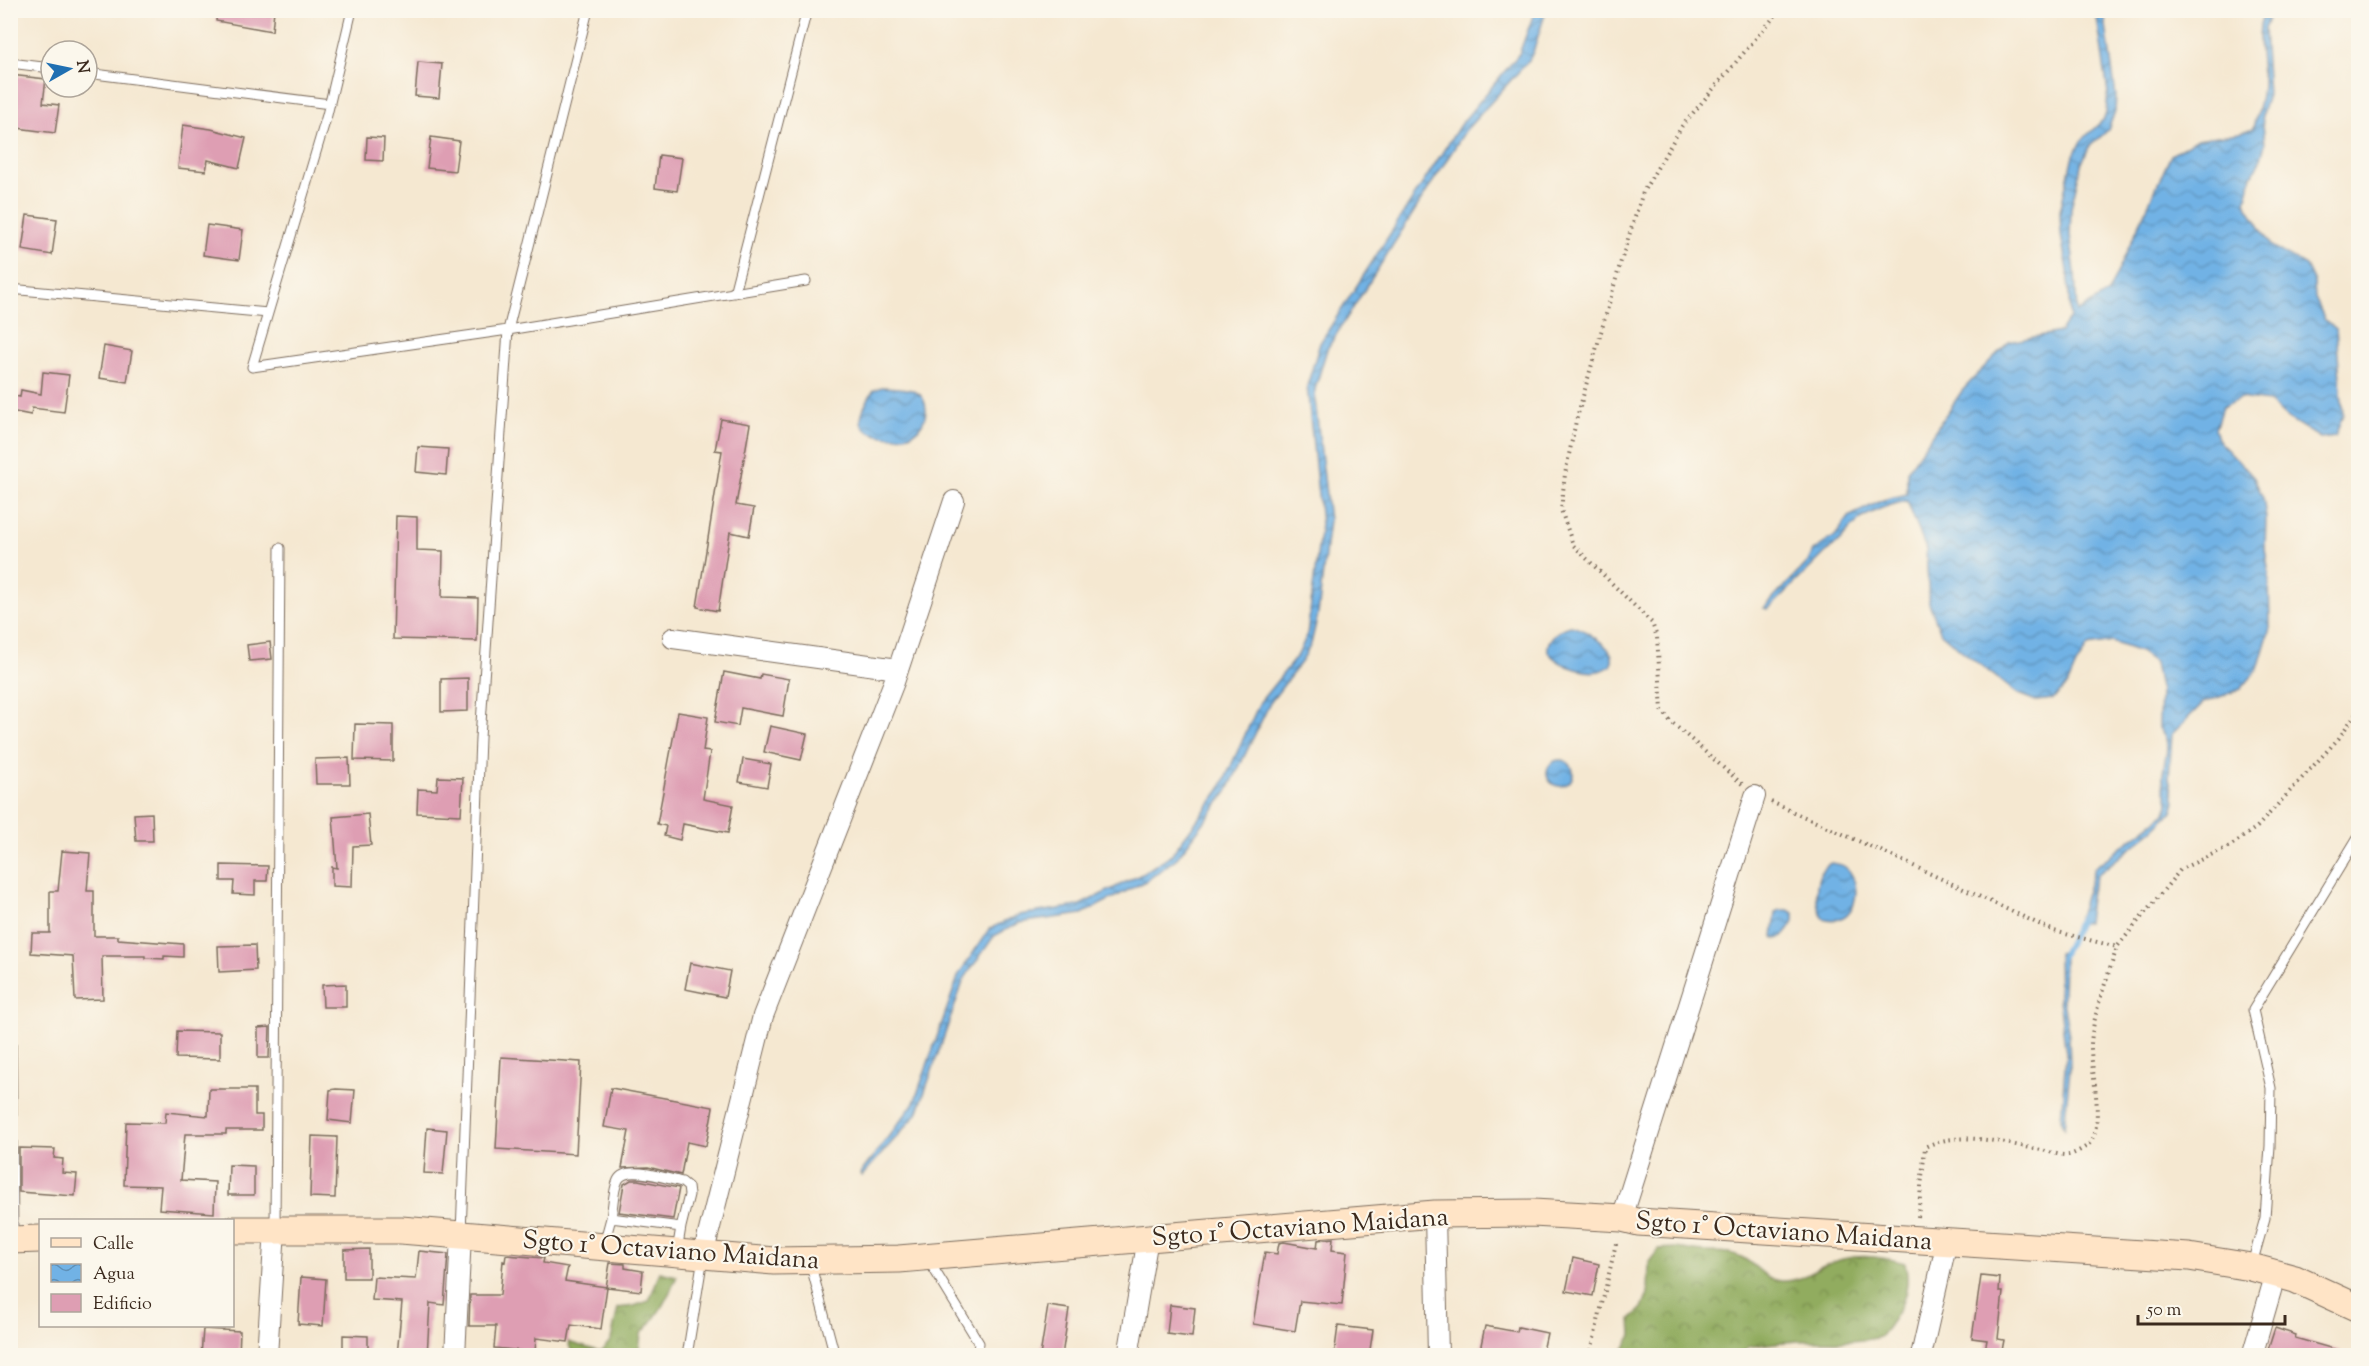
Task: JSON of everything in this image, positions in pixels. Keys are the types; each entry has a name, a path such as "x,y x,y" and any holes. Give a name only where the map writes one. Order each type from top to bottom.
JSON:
{"main road":[{"name":"Sgto 1° Octaviano Maidana","path":"234,1230 400,1230 603,1246 687,1245 774,1261 927,1256 1435,1214 1533,1213 1622,1218 1638,1222 2189,1257 2264,1270 2295,1279 2358,1308"},
{"path":"12,1240 39,1239"}],"street":[{"path":"687,1245 763,1016 898,669 954,501"},
{"path":"673,638 898,669"},
{"path":"1622,1218 1755,796"},
{"path":"1435,1214 1438,1356"},
{"path":"267,1356 275,1230"},
{"path":"455,1356 461,1235"},
{"path":"1128,1356 1148,1238"},
{"path":"1921,1356 1947,1241"},
{"path":"2252,1356 2264,1270"}],"lane":[{"path":"352,10 330,104 252,367 508,330 806,281"},
{"path":"461,1235 480,738 508,330 588,10"},
{"path":"734,293 807,10"},
{"path":"10,63 39,67"},
{"path":"99,75 330,104"},
{"path":"10,289 268,313"},
{"path":"275,1230 280,548"},
{"path":"2264,1270 2271,1088 2253,1010 2358,837"},
{"path":"10,873 12,1240"},
{"path":"603,1246 618,1179 624,1173 633,1171 682,1182 688,1187 687,1356"},
{"path":"611,1218 687,1245"},
{"path":"927,1256 978,1342 976,1356"},
{"path":"809,1260 836,1356"}],"path":[{"path":"1780,10 1682,126 1643,192 1576,421 1565,474 1561,510 1573,545 1652,622 1657,637 1662,710 1670,722 1755,796 2054,931 2117,947"},
{"path":"1916,1239 1925,1148 1945,1139 1986,1140 2068,1155 2088,1144 2093,1134 2096,1117 2091,1044 2117,947 2181,869 2230,846 2258,827 2339,738 2358,710"},
{"path":"1590,1356 1622,1218"}],"green space":[{"path":"1676,1248 1735,1254 1770,1278 1782,1281 1799,1279 1844,1258 1864,1256 1885,1258 1905,1263 1907,1284 1898,1312 1880,1337 1849,1341 1799,1341 1767,1344 1748,1347 1743,1355 1621,1355 1632,1335 1631,1319 1642,1308 1648,1293 1649,1262 1659,1249"},
{"path":"660,1272 677,1276 662,1307 641,1334 639,1350 645,1355 573,1355 568,1342 601,1352 611,1340 618,1308 649,1301"}],"water":[{"path":"1535,11 1546,11 1529,60 1465,131 1327,349 1315,389 1329,520 1318,614 1311,644 1302,661 1270,703 1227,792 1177,858 1146,881 1082,914 1019,923 994,936 964,979 917,1114 862,1176 860,1174 914,1103 959,974 989,929 1019,915 1078,906 1142,874 1171,855 1220,790 1260,702 1298,655 1307,635 1321,524 1307,386 1320,343 1460,125 1519,54"},
{"path":"2096,11 2104,11 2116,96 2115,111 2108,130 2089,147 2081,165 2071,208 2070,235 2077,312 2108,293 2171,155 2197,139 2239,133 2253,128 2262,86 2259,39 2261,20 2264,11 2271,11 2264,29 2268,95 2262,114 2265,144 2252,176 2245,202 2271,246 2306,266 2314,283 2315,298 2325,320 2336,329 2343,415 2335,436 2320,438 2286,417 2269,402 2240,398 2222,407 2215,429 2219,442 2254,478 2263,498 2266,517 2265,548 2269,575 2270,628 2258,669 2241,689 2203,703 2172,734 2169,779 2175,801 2172,812 2097,875 2091,891 2087,922 2082,923 2078,919 2094,868 2166,813 2168,799 2163,776 2167,743 2159,728 2160,688 2155,663 2140,652 2112,642 2088,646 2067,686 2053,699 2036,701 2018,694 1941,633 1929,603 1926,549 1907,501 1879,509 1860,520 1776,602 1768,609 1764,608 1808,562 1813,551 1835,536 1850,516 1883,500 1907,494 1907,471 1962,391 2009,342 2060,332 2070,317 2068,276 2061,235 2060,211 2072,159 2081,141 2104,119 2106,113 2108,93"},
{"path":"882,387 914,391 924,400 925,418 913,433 892,437 883,436 868,431 863,426 861,416 866,404 874,390"},
{"path":"1570,626 1601,642 1612,658 1610,666 1595,671 1577,670 1548,652 1551,639"},
{"path":"1560,760 1569,764 1573,773 1569,782 1560,786 1551,782 1547,773 1551,764"},
{"path":"1831,863 1843,866 1851,874 1856,893 1850,911 1844,917 1835,920 1823,918 1817,897 1818,880 1825,867"},
{"path":"1780,910 1794,913 1794,922 1783,937 1776,939 1773,937 1776,913"},
{"path":"2058,953 2064,954 2063,1000 2069,1036 2070,1069 2064,1129 2061,1121 2066,1053 2059,999"}],"building":[{"path":"217,10 274,10 272,31 216,21"},
{"path":"418,62 442,64 439,98 415,96"},
{"path":"10,75 39,78 39,99 44,99 43,103 59,105 55,133 10,127"},
{"path":"183,125 246,138 239,168 208,160 206,171 178,168"},
{"path":"367,137 384,138 383,161 366,160"},
{"path":"431,137 459,141 455,171 427,168"},
{"path":"659,155 682,158 677,191 655,188"},
{"path":"27,215 57,219 52,255 22,250"},
{"path":"207,225 243,230 239,260 203,255"},
{"path":"104,346 132,351 127,382 99,378"},
{"path":"43,372 69,375 64,412 32,408 31,415 10,411 10,395 20,397 21,390 41,394"},
{"path":"721,419 750,424 736,505 754,508 749,536 730,532 718,611 697,607 722,451 715,450"},
{"path":"418,447 448,449 446,475 416,472"},
{"path":"396,516 417,517 417,550 443,551 442,597 478,598 477,641 393,639"},
{"path":"270,642 272,659 249,661 247,645"},
{"path":"724,672 760,679 761,674 789,679 783,716 741,708 738,726 715,722"},
{"path":"468,678 468,711 441,712 441,679"},
{"path":"678,712 708,717 703,751 710,752 703,799 733,805 728,833 683,824 680,840 664,836 666,826 657,824"},
{"path":"355,724 393,725 393,761 354,760"},
{"path":"770,726 807,734 801,760 764,752"},
{"path":"349,758 350,784 316,784 315,759"},
{"path":"743,759 771,764 767,787 739,782"},
{"path":"438,777 463,778 461,815 417,813 418,789 437,790"},
{"path":"152,813 153,841 136,841 134,814"},
{"path":"368,814 371,845 353,846 352,887 332,886 332,867 337,868 333,817"},
{"path":"62,851 90,853 87,891 94,891 94,936 118,936 118,939 183,944 183,957 164,956 164,959 145,958 145,956 102,956 103,999 75,1000 73,956 31,953 32,933 50,933 50,891 58,891"},
{"path":"221,865 268,866 267,881 255,881 255,895 233,894 234,881 221,881"},
{"path":"255,945 256,970 219,972 218,946"},
{"path":"690,963 730,971 725,997 685,989"},
{"path":"346,984 346,1007 323,1007 322,985"},
{"path":"270,1027 269,1058 258,1058 258,1028"},
{"path":"177,1031 220,1032 220,1059 176,1058"},
{"path":"501,1057 581,1062 576,1154 496,1149"},
{"path":"611,1088 713,1107 706,1146 687,1142 681,1175 648,1167 622,1168 629,1131 604,1127"},
{"path":"209,1089 255,1089 255,1115 262,1115 262,1130 226,1130 226,1134 185,1134 181,1180 215,1182 214,1213 159,1209 161,1186 124,1185 126,1122 165,1123 166,1112 208,1116"},
{"path":"330,1090 355,1090 352,1123 328,1120"},
{"path":"427,1128 447,1130 443,1174 424,1173"},
{"path":"312,1136 337,1137 335,1198 310,1197"},
{"path":"19,1148 55,1149 54,1158 63,1159 62,1173 77,1174 75,1196 19,1192"},
{"path":"229,1165 254,1166 254,1195 228,1195"},
{"path":"631,1180 679,1188 673,1219 619,1212 624,1184"},
{"path":"1333,1238 1332,1250 1347,1252 1342,1305 1300,1301 1295,1331 1253,1324 1265,1252 1277,1254 1279,1243 1284,1242 1317,1248 1318,1240"},
{"path":"369,1249 369,1278 344,1278 344,1250"},
{"path":"419,1251 448,1254 444,1305 430,1303 427,1356 397,1356 402,1302 372,1300 374,1277 416,1279"},
{"path":"506,1255 544,1258 543,1263 568,1267 565,1281 606,1287 610,1263 625,1264 625,1268 643,1271 641,1291 607,1287 601,1329 571,1325 568,1342 536,1338 535,1352 494,1348 496,1326 469,1326 470,1295 500,1295 503,1261 505,1262"},
{"path":"1573,1258 1599,1264 1593,1296 1566,1291"},
{"path":"1981,1276 2000,1278 1999,1292 2003,1292 1998,1339 2004,1340 2001,1356 1984,1356 1987,1340 1972,1338"},
{"path":"301,1277 326,1279 323,1326 298,1324"},
{"path":"1170,1305 1195,1308 1192,1337 1167,1334"},
{"path":"1048,1306 1069,1309 1062,1356 1040,1356"},
{"path":"1338,1326 1373,1330 1369,1356 1334,1356"},
{"path":"1485,1326 1517,1332 1518,1327 1547,1333 1542,1356 1505,1356 1480,1350"},
{"path":"2275,1328 2296,1335 2295,1338 2341,1351 2340,1356 2266,1356"},
{"path":"203,1329 240,1331 239,1356 201,1356"},
{"path":"343,1335 368,1336 368,1356 343,1356"}],"waterway":[{"path":"2061,958 2083,914"}]}
